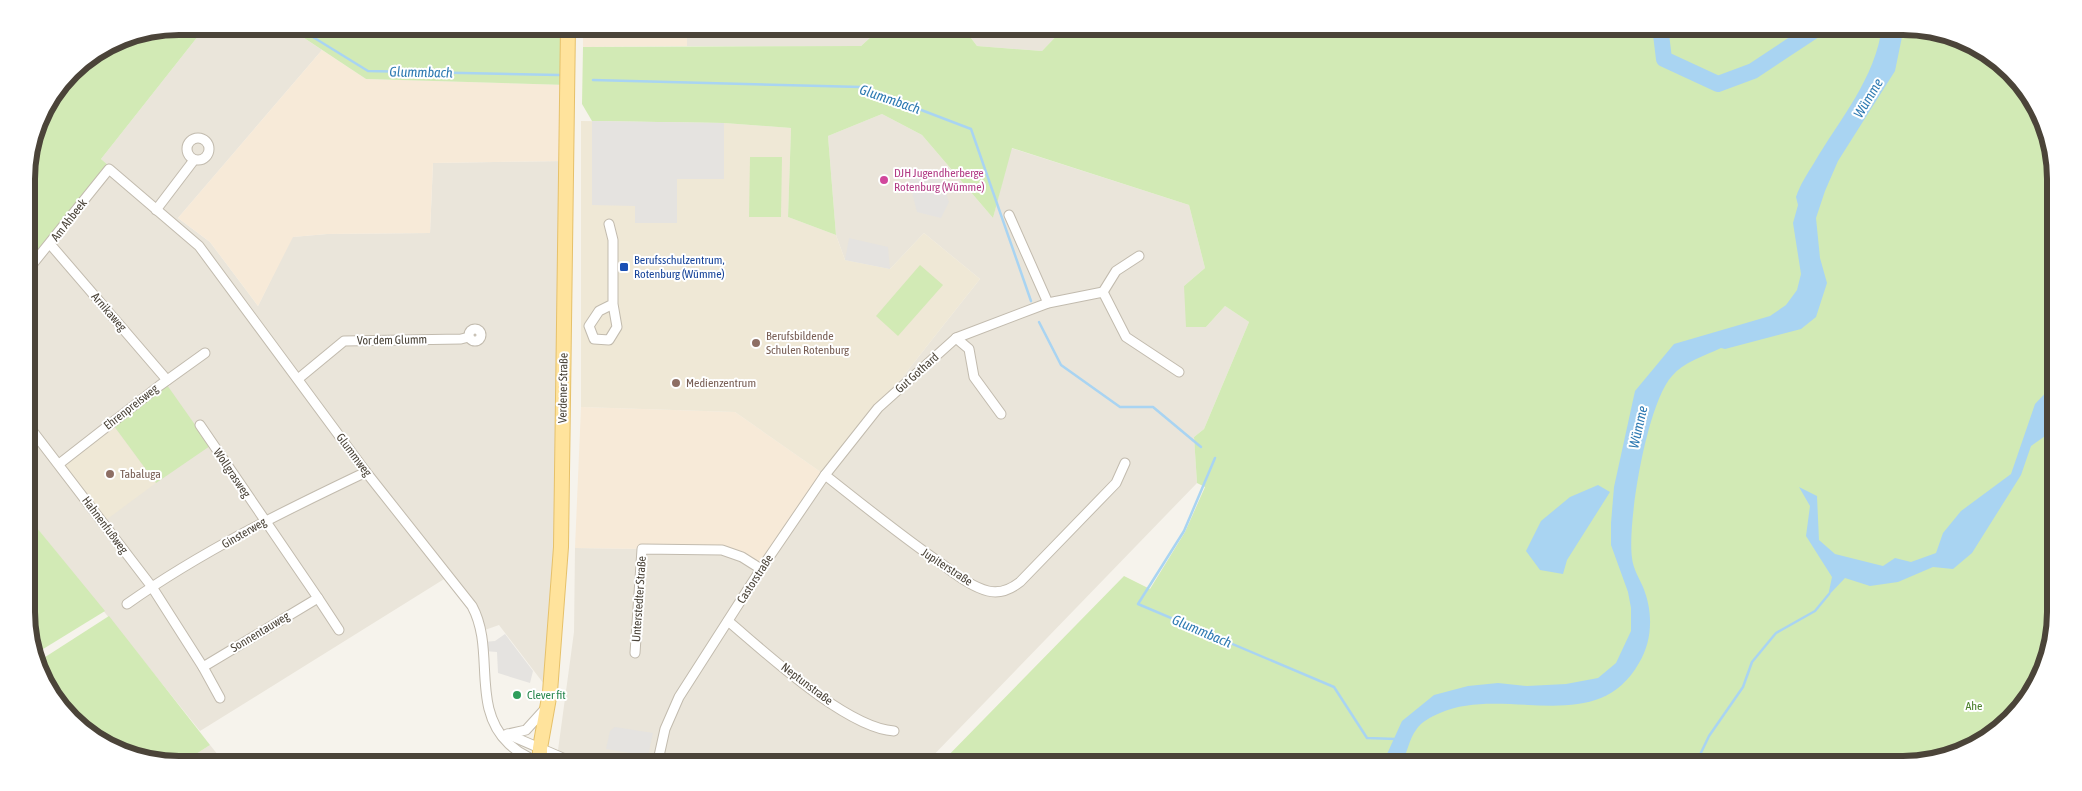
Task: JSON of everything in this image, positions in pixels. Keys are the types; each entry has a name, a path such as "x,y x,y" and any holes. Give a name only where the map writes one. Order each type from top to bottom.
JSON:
{"main road":[{"name":"Verdener Straße","path":"541,756 549,704 559,597 561,547 568,35"}],"street":[{"path":"156,210 194,160"},
{"name":"Glummweg","path":"109,169 199,246 366,472 449,576 478,618 484,647 487,706 495,727 513,748 530,756"},
{"name":"Am Ahbeek","path":"35,262 109,169"},
{"path":"1009,215 1048,303"},
{"path":"610,224 614,260 613,304"},
{"name":"Arnikaweg","path":"50,244 167,380"},
{"path":"1139,256 1116,271 1103,292 1126,337 1179,372"},
{"name":"Gut Gothard","path":"878,408 956,338 1048,303 1103,292"},
{"name":"Vor dem Glumm","path":"298,379 344,341 461,339 469,337"},
{"path":"956,338 969,349 974,377 1001,414"},
{"name":"Ehrenpreisweg","path":"59,464 167,380 205,353"},
{"name":"Castorstraße","path":"658,756 665,729 679,697 761,569 825,475 878,408"},
{"name":"Wollgrasweg","path":"200,425 264,521"},
{"name":"Hahnenfußweg","path":"35,434 152,587"},
{"name":"Jupiterstraße","path":"825,475 907,540 957,575 984,590 994,592 1010,589 1020,582 1116,483 1125,463"},
{"name":"Ginsterweg","path":"127,604 152,587 264,521 366,472"},
{"path":"264,521 339,630"},
{"name":"Unterstedter Straße","path":"635,653 642,548 722,550 732,552 761,569"},
{"path":"152,587 203,667 220,698"},
{"name":"Sonnentauweg","path":"203,667 318,598"},
{"name":"Neptunstraße","path":"728,621 786,669 836,706 872,727 894,731"},
{"path":"507,734 526,730 549,704"},
{"path":"495,727 507,734 534,756"}],"shaded area":[{"path":"199,35 300,35 322,50 178,218 210,242 258,306 292,237 327,234 430,233 433,163 566,161 550,692 499,625 482,631 478,618 449,576 200,731 35,526 35,257 109,166 101,159"},
{"path":"583,35 687,35 687,46 583,47"},
{"path":"687,35 873,35 861,46 687,46"},
{"path":"969,35 1057,35 1042,51 977,46"},
{"path":"322,50 366,79 567,85 566,161 433,163 430,233 327,234 293,237 258,306 210,242 178,218"},
{"path":"882,114 922,135 993,218 1011,148 1189,205 1205,268 1184,286 1206,327 1225,306 1249,322 1204,429 1194,437 1197,483 933,756 557,756 574,632 575,548 722,550 825,475 980,279 924,233 890,269 845,260 836,235 828,136"},
{"name":"Berufsbildende Schulen Rotenburg","path":"581,121 724,123 791,128 788,217 836,235 845,260 890,269 924,233 980,279 825,475 735,412 581,407"},
{"path":"592,121 724,123 724,179 677,179 677,223 635,223 635,206 592,205"},
{"path":"918,169 939,174 949,202 941,218 917,212 909,181"},
{"path":"849,238 888,247 890,269 845,260"},
{"path":"581,407 735,412 825,475 761,569 722,550 575,548"},
{"name":"Tabaluga","path":"114,426 156,483 106,520 64,465"},
{"path":"505,634 533,671 530,683 498,673 497,652 484,651 483,642 495,641"},
{"path":"615,727 653,733 648,756 606,749 610,731"},
{"path":"210,745 219,756 193,756"}],"green space":[{"path":"199,35 101,159 109,166 35,257 35,170 40,142 46,124 59,99 77,77 91,65 107,54 124,46 160,36"},
{"path":"300,35 568,35 567,85 366,79"},
{"name":"Ahe","path":"873,35 969,35 977,46 1042,51 1057,35 1903,35 1922,36 1940,40 1975,54 2005,77 2028,107 2036,124 2046,160 2047,612 2046,631 2042,649 2032,676 2023,692 2005,714 1975,737 1940,751 1912,756 948,756 1124,576 1150,589 1185,532 1205,487 1197,483 1194,437 1204,429 1249,322 1225,306 1206,327 1186,327 1184,286 1205,268 1189,205 1012,148 993,218 922,135 882,114 828,136 836,235 788,217 791,128 724,123 592,121 582,104 583,47 861,46"},
{"path":"750,157 782,157 781,217 749,217"},
{"path":"920,265 943,285 898,336 876,316"},
{"path":"167,385 210,446 156,483 114,426"},
{"path":"35,526 105,611 41,650 36,631 35,612"},
{"path":"109,616 210,745 193,756 179,756 160,755 142,751 115,741 99,732 71,707 59,692 43,658"}],"water":[{"name":"Wümme","path":"1880,35 1902,35 1895,71 1838,161 1816,218 1820,258 1827,283 1816,317 1801,329 1725,349 1721,348 1688,363 1672,376 1663,390 1654,411 1636,492 1631,541 1633,562 1646,596 1650,616 1647,645 1639,663 1621,686 1599,699 1574,705 1492,704 1465,706 1440,713 1418,727 1405,756 1386,756 1402,721 1434,695 1468,686 1498,683 1527,686 1566,684 1598,678 1616,663 1631,631 1631,608 1628,592 1611,545 1611,523 1614,487 1635,391 1674,344 1770,316 1786,305 1797,290 1801,274 1793,223 1798,205 1796,197 1806,175 1855,98 1872,63"},
{"path":"2047,391 2047,435 2031,446 2021,475 1972,553 1953,569 1933,567 1898,582 1870,586 1845,578 1828,596 1832,577 1806,536 1810,506 1799,487 1817,496 1819,540 1835,554 1883,566 1895,558 1911,562 1936,553 1943,533 1961,511 2011,474 2035,404"},
{"path":"1598,485 1610,492 1567,560 1563,574 1540,570 1526,551 1541,521 1570,497"}],"waterway":[{"name":"Glummbach","path":"310,35 368,71 559,75"},
{"path":"1661,35 1664,59 1718,84 1753,71 1807,35"},
{"name":"Glummbach","path":"593,80 861,87 971,129 1031,301"},
{"name":"Glummbach","path":"1039,322 1061,365 1120,407 1153,407 1201,447"},
{"name":"Glummbach","path":"1215,458 1184,531 1138,604 1334,687 1367,738 1396,739"},
{"path":"1699,756 1709,736 1743,687 1752,662 1776,633 1815,611 1829,594"}],"place":[{"name":"DJH Jugendherberge Rotenburg (Wümme)","path":"884,180"},
{"name":"Berufsschulzentrum, Rotenburg (Wümme)","path":"624,267"},
{"name":"Berufsbildende Schulen Rotenburg","path":"756,343"},
{"name":"Medienzentrum","path":"676,383"},
{"name":"Tabaluga","path":"110,474"},
{"name":"Clever fit","path":"517,695"}]}
